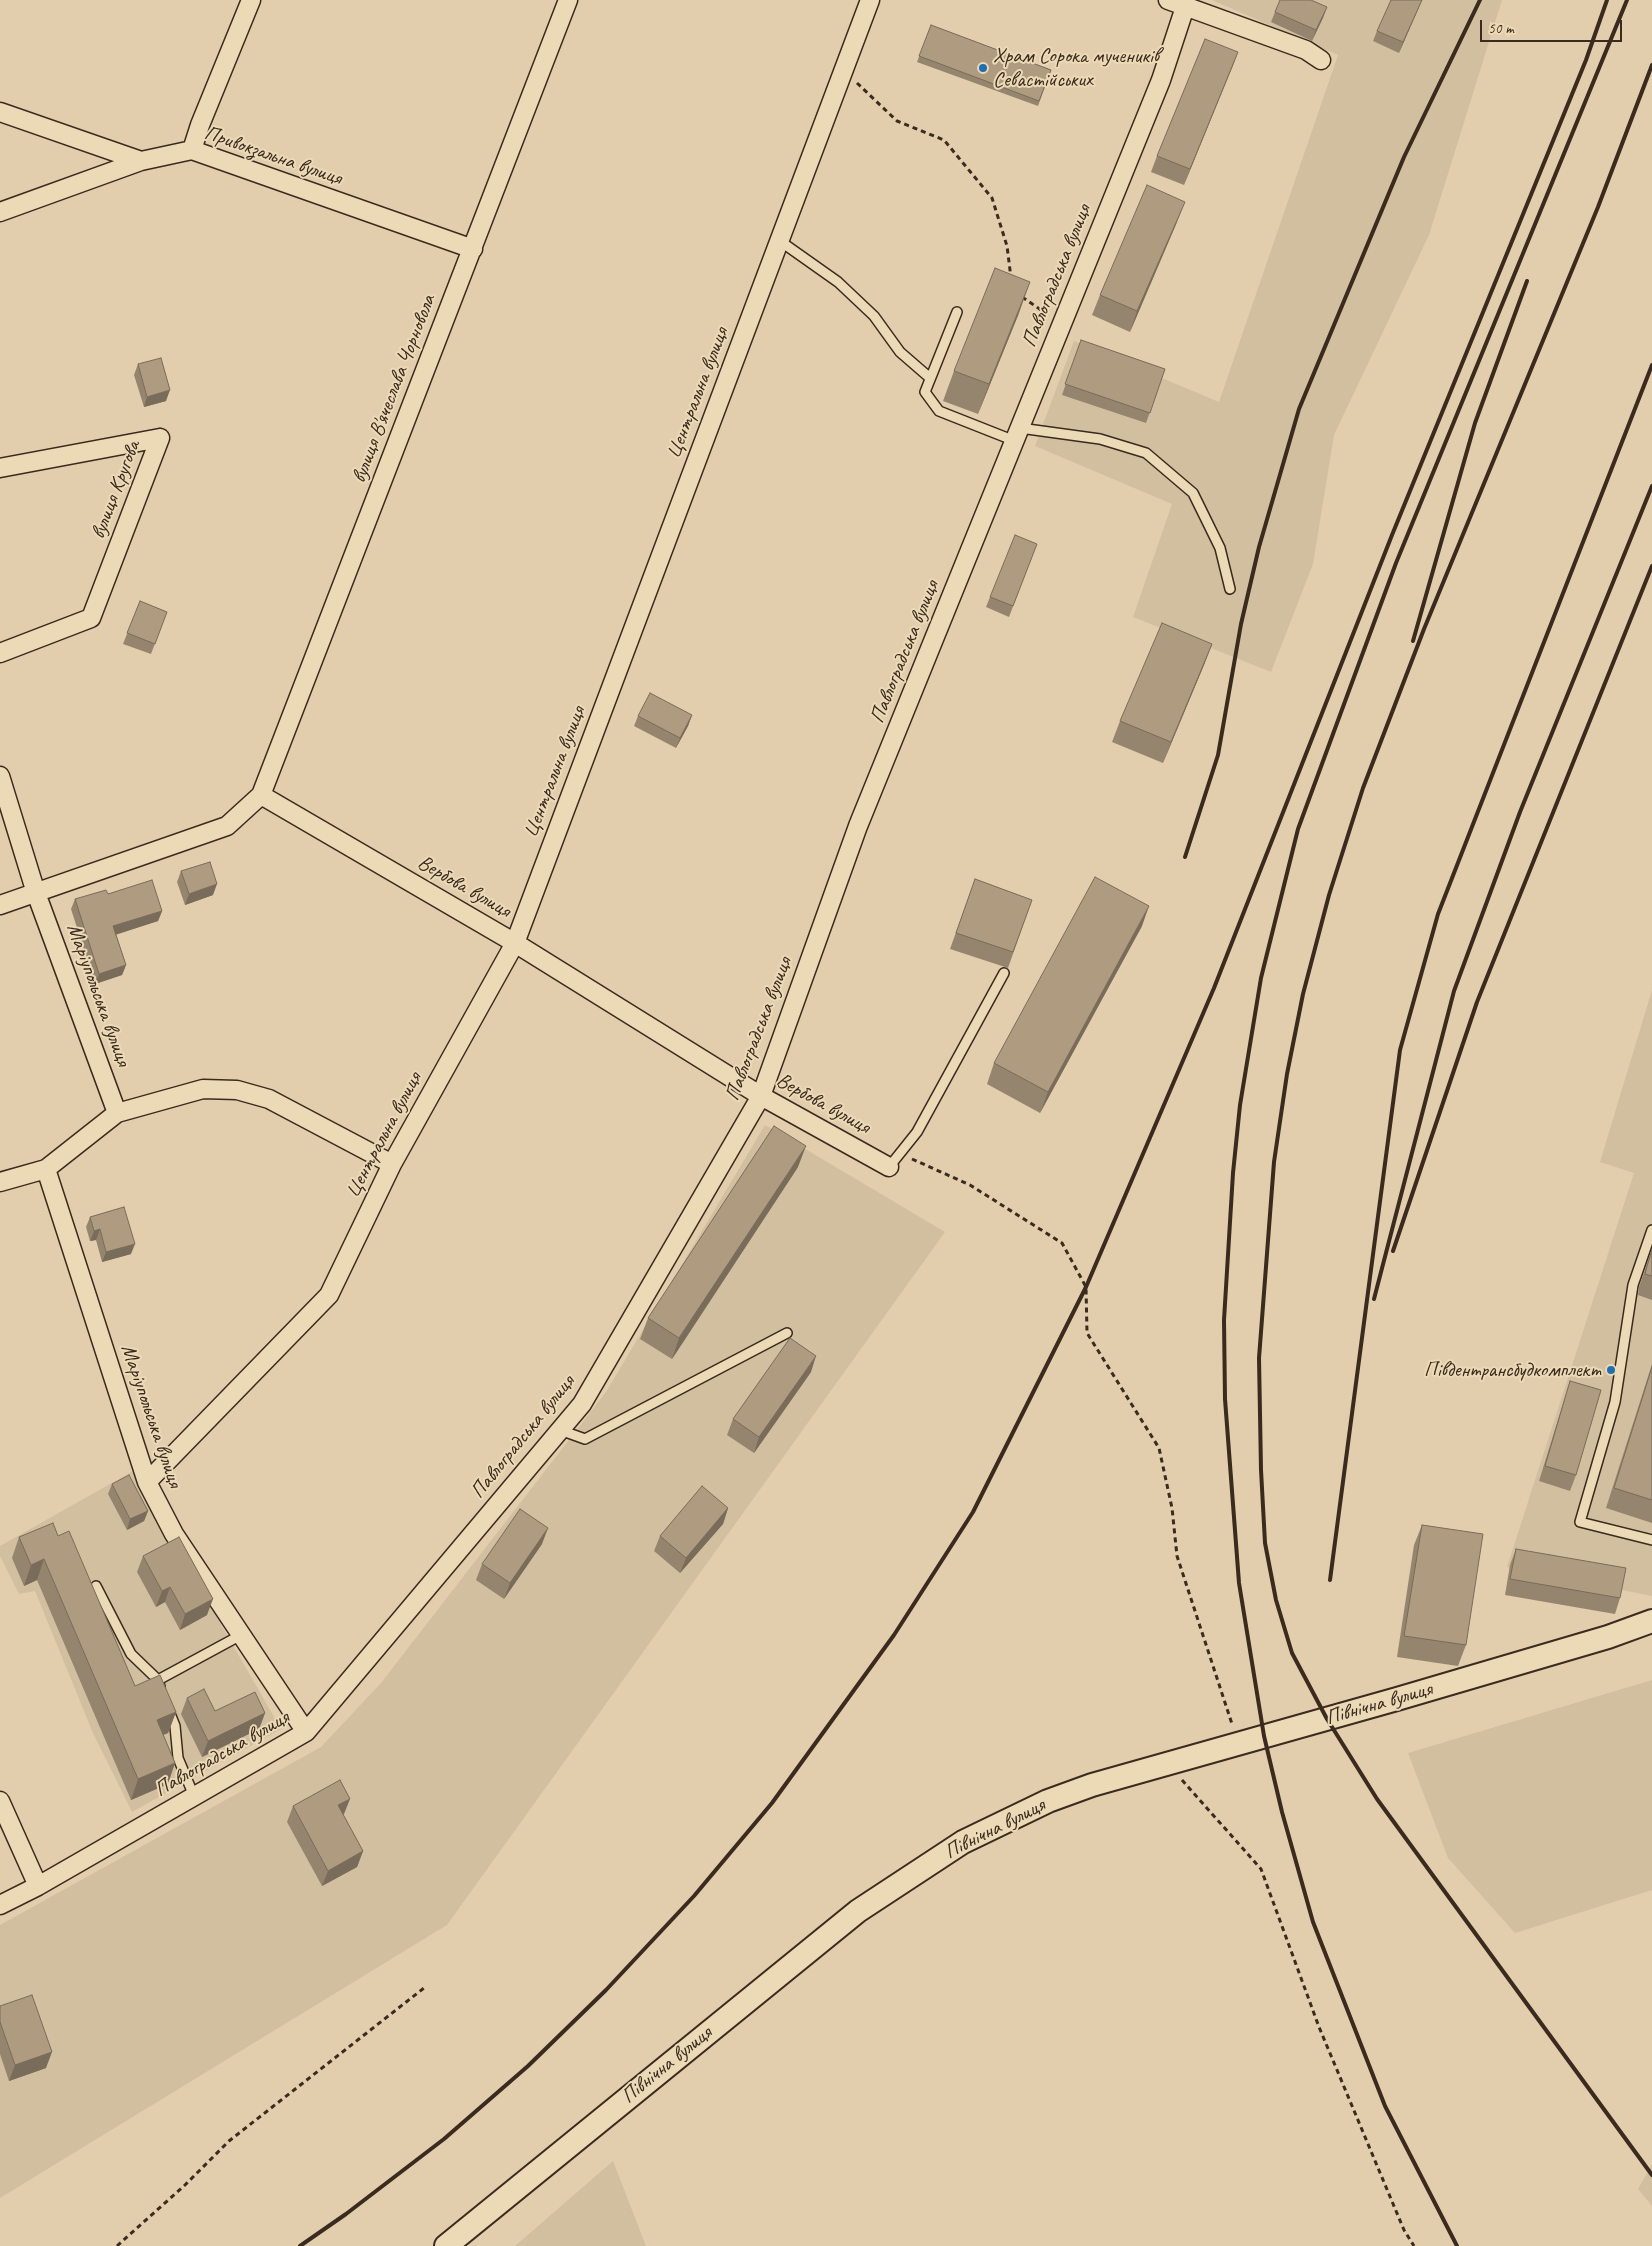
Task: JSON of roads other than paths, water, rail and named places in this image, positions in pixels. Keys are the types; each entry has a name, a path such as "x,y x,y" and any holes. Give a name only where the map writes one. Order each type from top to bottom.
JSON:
{"street":[{"path":"192,150 200,125 251,0"},
{"name":"вулиця В'ячеслава Чорновола","path":"261,795 568,0"},
{"name":"Центральна вулиця","path":"147,1482 329,1295 392,1164 515,943 870,0"},
{"path":"1168,0 1306,50 1321,60"},
{"name":"Павлоградська вулиця","path":"0,1904 38,1886 306,1732 582,1404 761,1096 858,826 1161,80 1185,7"},
{"path":"0,112 141,160"},
{"name":"Привокзальна вулиця","path":"0,212 141,160 192,150 473,249"},
{"name":"вулиця Кругова","path":"0,468 160,438 91,618 0,653"},
{"name":"Маріупольська вулиця","path":"0,776 36,894 117,1113"},
{"path":"0,905 227,826 261,795"},
{"name":"Вербова вулиця","path":"261,795 515,943 761,1096 894,1160"},
{"path":"0,1182 46,1169 117,1113 203,1089 236,1090 269,1099 392,1164"},
{"name":"Маріупольська вулиця","path":"46,1169 147,1482 174,1534 306,1732"},
{"name":"Північна вулиця","path":"446,2246 858,1911 963,1842 1048,1801 1092,1785 1608,1637 1652,1621"},
{"path":"0,1801 38,1886"}],"lane":[{"path":"780,241 838,282 874,316 900,352 930,378"},
{"path":"957,312 924,392 939,411 1017,434 1100,438 1146,453 1193,493 1220,548 1230,589"},
{"path":"894,1160 917,1132 1004,973"},
{"path":"1652,1230 1633,1285 1615,1402 1580,1522 1652,1540"},
{"path":"560,1430 585,1439 787,1333"},
{"path":"96,1586 131,1654 158,1680 175,1726 178,1758 194,1796"},
{"path":"158,1680 241,1634"}],"railway":[{"path":"1185,857 1218,755 1241,624 1259,547 1299,409 1404,157 1480,0"},
{"path":"300,2246 346,2214 444,2139 528,2066 606,1990 694,1896 772,1803 894,1635 973,1512 1086,1287 1214,988 1392,535 1586,60 1607,0"},
{"path":"1457,2246 1385,2106 1313,1922 1282,1812 1264,1736 1239,1583 1225,1399 1224,1320 1233,1173 1240,1105 1261,978 1298,829 1396,563 1627,0"},
{"path":"1652,65 1598,207 1424,629 1363,788 1329,895 1303,994 1287,1074 1274,1162 1259,1358 1261,1470 1265,1543 1276,1600 1292,1653 1327,1719 1377,1799 1652,2175"},
{"path":"1413,641 1475,423 1527,281"},
{"path":"1330,1580 1400,1050 1438,914 1652,365"},
{"path":"1374,1299 1454,991 1520,812 1652,486"},
{"path":"1393,1251 1477,1002 1652,566"}],"place":[{"name":"Храм Сорока мучеників Севастійських","path":"983,68"},
{"name":"Південтрансбудкомплект","path":"1611,1370"}]}
